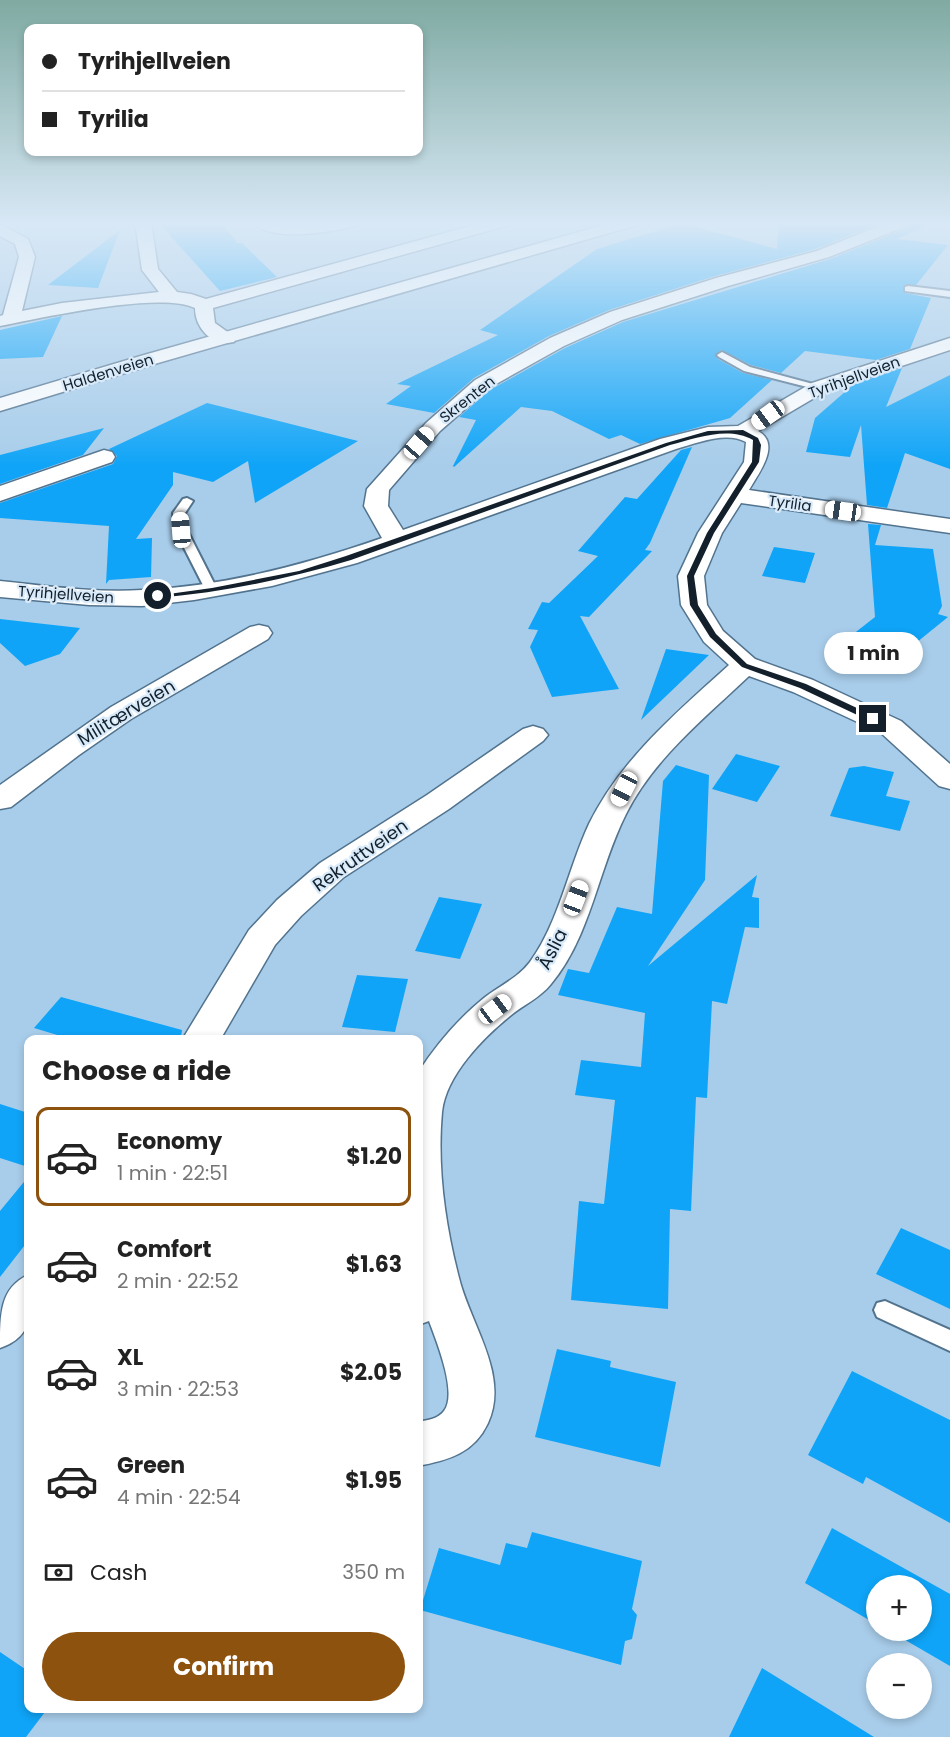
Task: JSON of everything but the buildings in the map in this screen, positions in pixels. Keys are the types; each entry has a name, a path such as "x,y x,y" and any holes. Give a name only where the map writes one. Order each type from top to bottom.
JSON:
{"street":[{"path":"6,320 12,303"},
{"path":"6,320 62,308 111,303"},
{"path":"200,303 204,305 211,303"},
{"name":"Haldenveien","path":"0,405 349,303"},
{"name":"Skrenten","path":"401,539 391,533 376,506 378,489 432,427 482,384 557,342 616,316 656,303"},
{"path":"204,305 203,321 208,328 227,338"},
{"name":"Tyrihjellveien","path":"0,590 140,598 212,591 300,573 668,444 708,433 743,432 768,415 819,387 950,344"},
{"path":"743,432 756,439 758,445 756,462 710,533 691,576 694,605 713,636 745,665 803,686 891,727 950,780"},
{"path":"0,494 104,457"},
{"name":"Tyrilia","path":"736,495 950,526"},
{"name":"Militærveien","path":"0,800 55,756 141,700 258,633"},
{"name":"Åslia","path":"423,1106 439,1071 495,1009 540,975 553,956 598,839 624,789 658,749 745,665"},
{"name":"Rekruttveien","path":"204,1035 261,938 289,908 332,870 438,802 533,735"},
{"name":"Åslia","path":"423,1206 428,1294 456,1328 468,1374 471,1396 468,1416 457,1430 439,1440 423,1443"},
{"path":"0,1329 24,1298"}],"lane":[{"path":"722,355 747,369 819,387"},
{"path":"187,501 179,513 181,530 212,591"},
{"path":"885,1310 950,1341"}],"route":[{"path":"158,596 212,591 300,573 668,444 708,433 743,432 756,439 758,445 756,462 710,533 691,576 694,605 713,636 745,665 803,686 873,719"}]}
